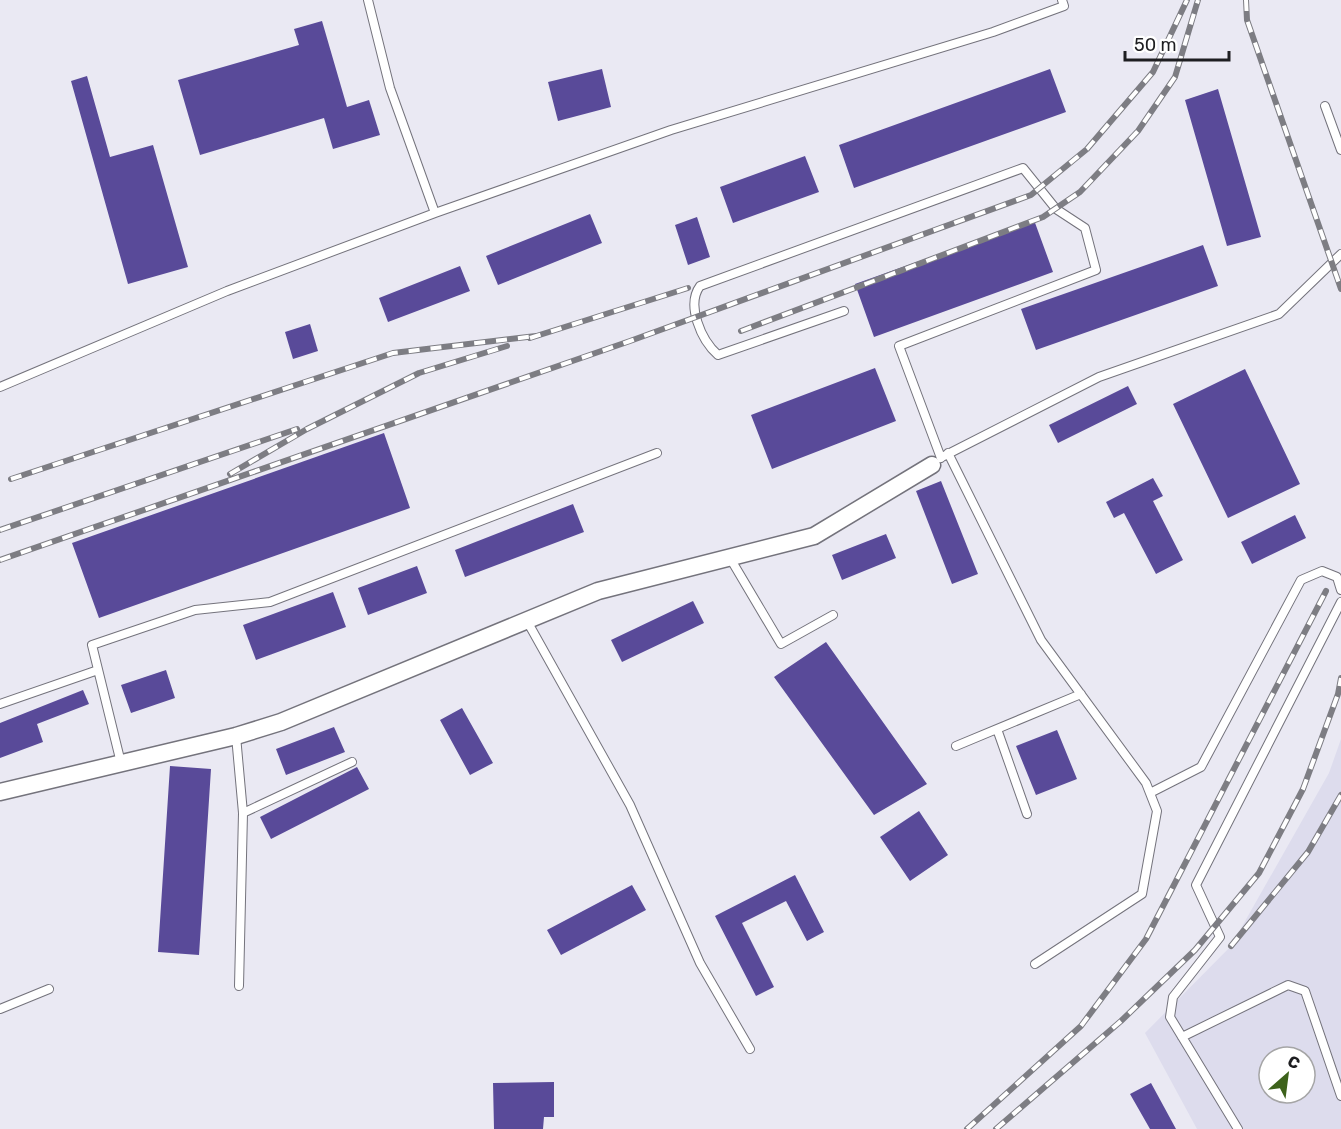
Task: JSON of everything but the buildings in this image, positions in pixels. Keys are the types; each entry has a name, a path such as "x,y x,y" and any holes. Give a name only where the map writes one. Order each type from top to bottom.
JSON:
{"street":[{"path":"0,792 236,736 281,722 598,591 814,536 940,459"}],"lane":[{"path":"368,0 390,88 435,213"},
{"path":"0,387 227,291 435,213 671,130 993,32 1064,6 1062,0"},
{"path":"1325,106 1341,150"},
{"path":"844,311 717,355 710,348 693,307 693,295 700,286 1023,168 1056,208 1085,228 1096,270 899,346 940,459 1041,640 1146,783 1157,811 1142,894 1035,964"},
{"path":"940,459 1099,377 1279,314 1341,254"},
{"path":"121,763 92,645 195,610 270,602 657,453"},
{"path":"730,558 781,644 833,615"},
{"path":"1150,793 1201,767 1301,580 1322,571 1337,577 1341,590"},
{"path":"1238,1129 1170,1017 1173,997 1220,938 1197,885 1341,602"},
{"path":"527,621 630,804 700,963 750,1048"},
{"path":"0,704 98,670"},
{"path":"956,746 1081,694"},
{"path":"997,729 1028,814"},
{"path":"236,736 243,813 240,986"},
{"path":"243,813 352,762"},
{"path":"1182,1037 1288,985 1305,991 1341,1096"},
{"path":"0,1009 49,989"}],"shaded area":[{"path":"1341,739 1341,1129 1197,1129 1145,1033 1231,946 1329,773"}],"railway":[{"path":"0,560 630,341 1031,195 1087,149 1153,72 1187,0"},
{"path":"741,331 1043,217 1080,192 1138,131 1175,77 1198,0"},
{"path":"1246,0 1247,20 1341,289"},
{"path":"530,338 688,288"},
{"path":"11,479 393,353 536,336"},
{"path":"230,474 307,429 419,373 507,346"},
{"path":"0,530 297,429"},
{"path":"967,1129 1081,1026 1146,939 1326,591"},
{"path":"996,1129 1121,1021 1195,950 1259,873 1303,789 1338,694 1341,678"},
{"path":"1231,946 1308,852 1341,795"}]}
